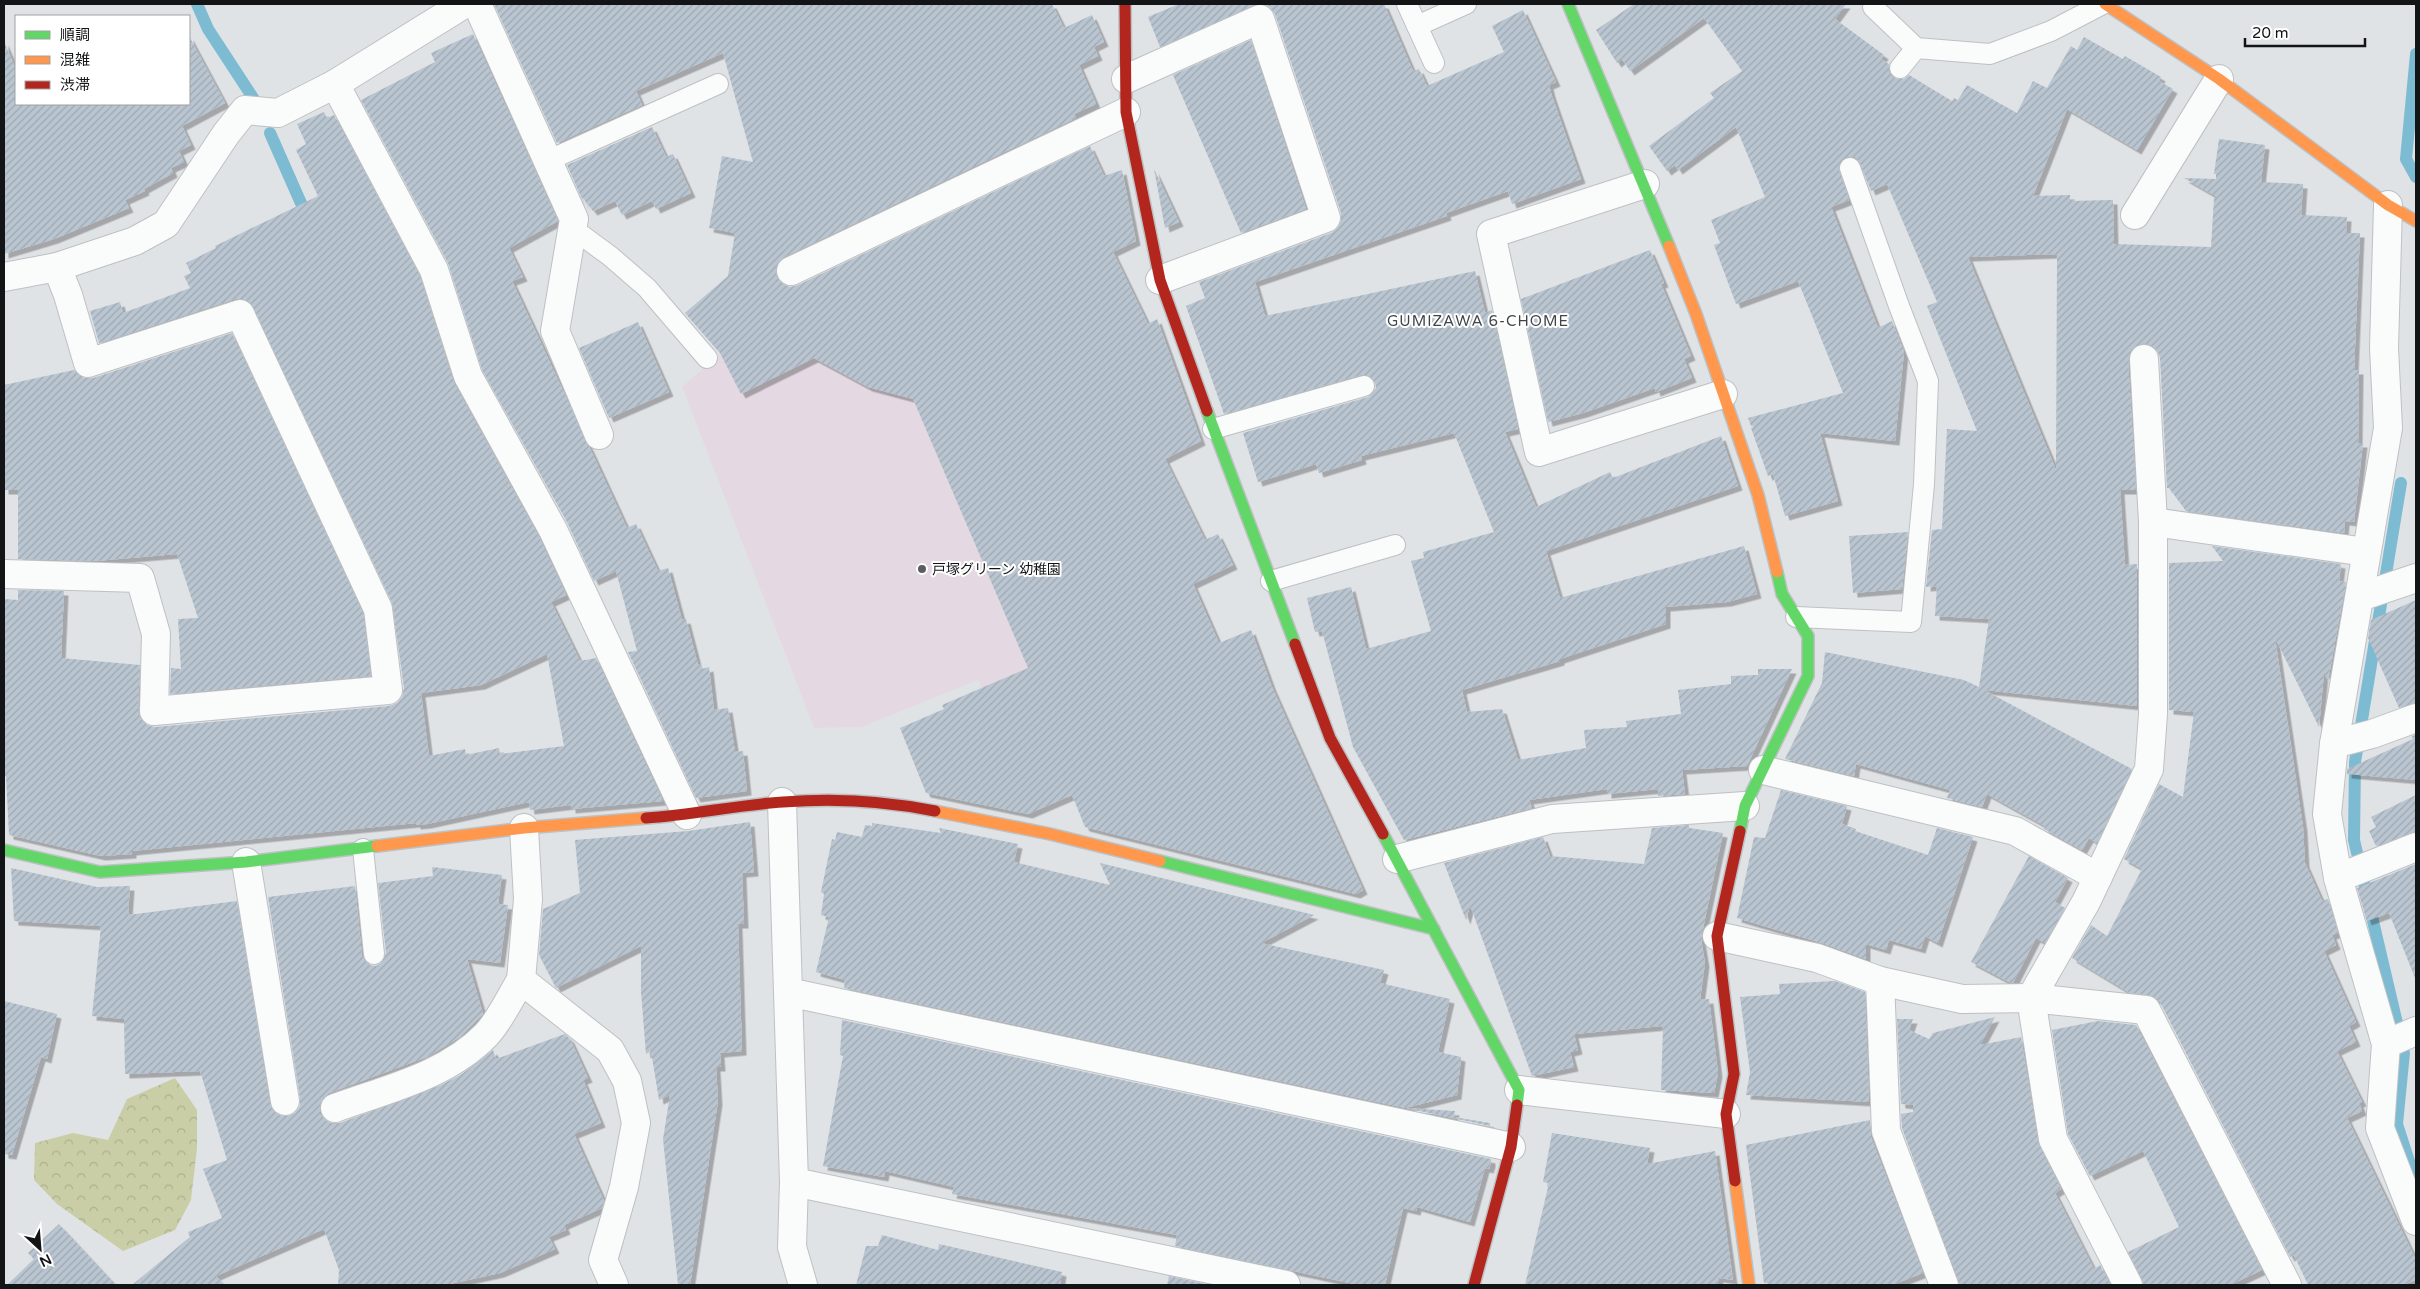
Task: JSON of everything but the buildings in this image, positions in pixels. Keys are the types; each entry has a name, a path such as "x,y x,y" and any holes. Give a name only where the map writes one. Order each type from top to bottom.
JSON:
{"street":[{"path":"4,277 57,267 135,240 166,224 206,167 226,134 245,110 278,113 335,84 464,4"},
{"path":"477,4 574,219 555,331 599,435"},
{"path":"1125,4 1126,112 1160,280 1213,430 1330,738 1397,859 1519,1090 1511,1147 1474,1285"},
{"path":"1568,4 1645,184 1696,314 1758,495 1782,594 1808,636 1808,676 1745,806 1717,936 1734,1074 1726,1114 1749,1285"},
{"path":"2104,4 2220,79 2388,205 2416,221"},
{"path":"1126,79 1260,19 1326,218 1160,280"},
{"path":"2135,216 2220,79"},
{"path":"335,84 434,270 468,376 553,530 687,815"},
{"path":"791,270 1126,112"},
{"path":"1645,184 1491,234 1538,452 1723,394"},
{"path":"2388,205 2384,348 2388,428 2366,552 2366,595 2327,814 2386,1044 2380,1128 2416,1220"},
{"path":"4,574 140,578 156,634 154,711 388,690 378,609 240,314 88,363 68,295 57,267"},
{"path":"2128,1285 2053,1139 2030,998 2098,877 2149,769 2153,714 2153,522 2144,360"},
{"path":"2153,522 2366,552"},
{"path":"2366,595 2407,581"},
{"path":"2340,742 2372,734 2416,718"},
{"path":"1763,770 2015,831 2098,877"},
{"path":"4,850 100,872 246,862 524,828 687,815 782,802 832,800 910,806 1050,834 1434,929"},
{"path":"782,802 794,1182 792,1247 803,1285"},
{"path":"1397,859 1552,819 1745,806"},
{"path":"335,1108 414,1080 454,1063 488,1034 521,980 528,899 524,828"},
{"path":"2344,875 2416,847"},
{"path":"246,862 285,1101"},
{"path":"1717,936 1817,958 1880,981 1962,999 2030,998 2146,1010 2287,1285"},
{"path":"521,980 610,1050 627,1081 636,1123 624,1187 603,1260 614,1285"},
{"path":"1880,981 1886,1131 1944,1285"},
{"path":"788,992 1511,1147"},
{"path":"2386,1044 2416,1032"},
{"path":"1519,1090 1726,1114"},
{"path":"794,1182 1286,1285"}],"lane":[{"path":"1407,4 1434,63"},
{"path":"1417,26 1466,4"},
{"path":"1873,7 1916,48 1990,54 2051,31 2104,4"},
{"path":"1900,68 1916,48"},
{"path":"547,161 718,84"},
{"path":"1796,617 1911,622 1924,484 1928,380 1899,306 1850,168"},
{"path":"572,228 610,256 647,288 707,358"},
{"path":"1213,430 1364,386"},
{"path":"1271,581 1395,544"},
{"path":"363,849 374,954"}],"shaded area":[{"name":"戸塚グリーン 幼稚園","path":"796,287 992,387 1135,675 998,729 978,680 862,727 814,728 682,387"}],"green space":[{"path":"175,1078 197,1110 197,1148 191,1200 175,1230 123,1251 57,1204 34,1180 35,1143 73,1133 108,1140 127,1099"}],"waterway":[{"path":"197,4 208,29 259,107"},
{"path":"2416,54 2406,159 2416,177"},
{"path":"270,133 308,219"},
{"path":"2401,483 2355,762 2354,840 2404,1053 2397,1124 2416,1183"}],"traffic: fast":[{"path":"1568,4 1669,246"},
{"path":"1207,411 1295,644"},
{"path":"1740,831 1745,806 1808,676 1808,636 1782,594 1777,572"},
{"path":"1383,834 1519,1090 1517,1105"},
{"path":"4,850 100,872 246,862 377,846"},
{"path":"1160,861 1434,929"}],"traffic: slow":[{"path":"2105,4 2219,79 2388,205 2416,221"},
{"path":"1669,246 1696,314 1758,495 1777,572"},
{"path":"935,811 1050,834 1160,861"},
{"path":"377,846 524,828 646,818"},
{"path":"1735,1181 1749,1285"}],"traffic: jam":[{"path":"1125,4 1126,112 1160,280 1207,411"},
{"path":"1295,644 1330,738 1383,834"},
{"path":"646,818 766,803 821,800 859,801 935,811"},
{"path":"1735,1181 1726,1114 1734,1074 1717,936 1740,831"},
{"path":"1474,1285 1511,1147 1517,1105"}],"place":[{"name":"戸塚グリーン 幼稚園","path":"922,569"}],"district":[{"name":"GUMIZAWA 6-CHOME","path":"1478,321"}]}
